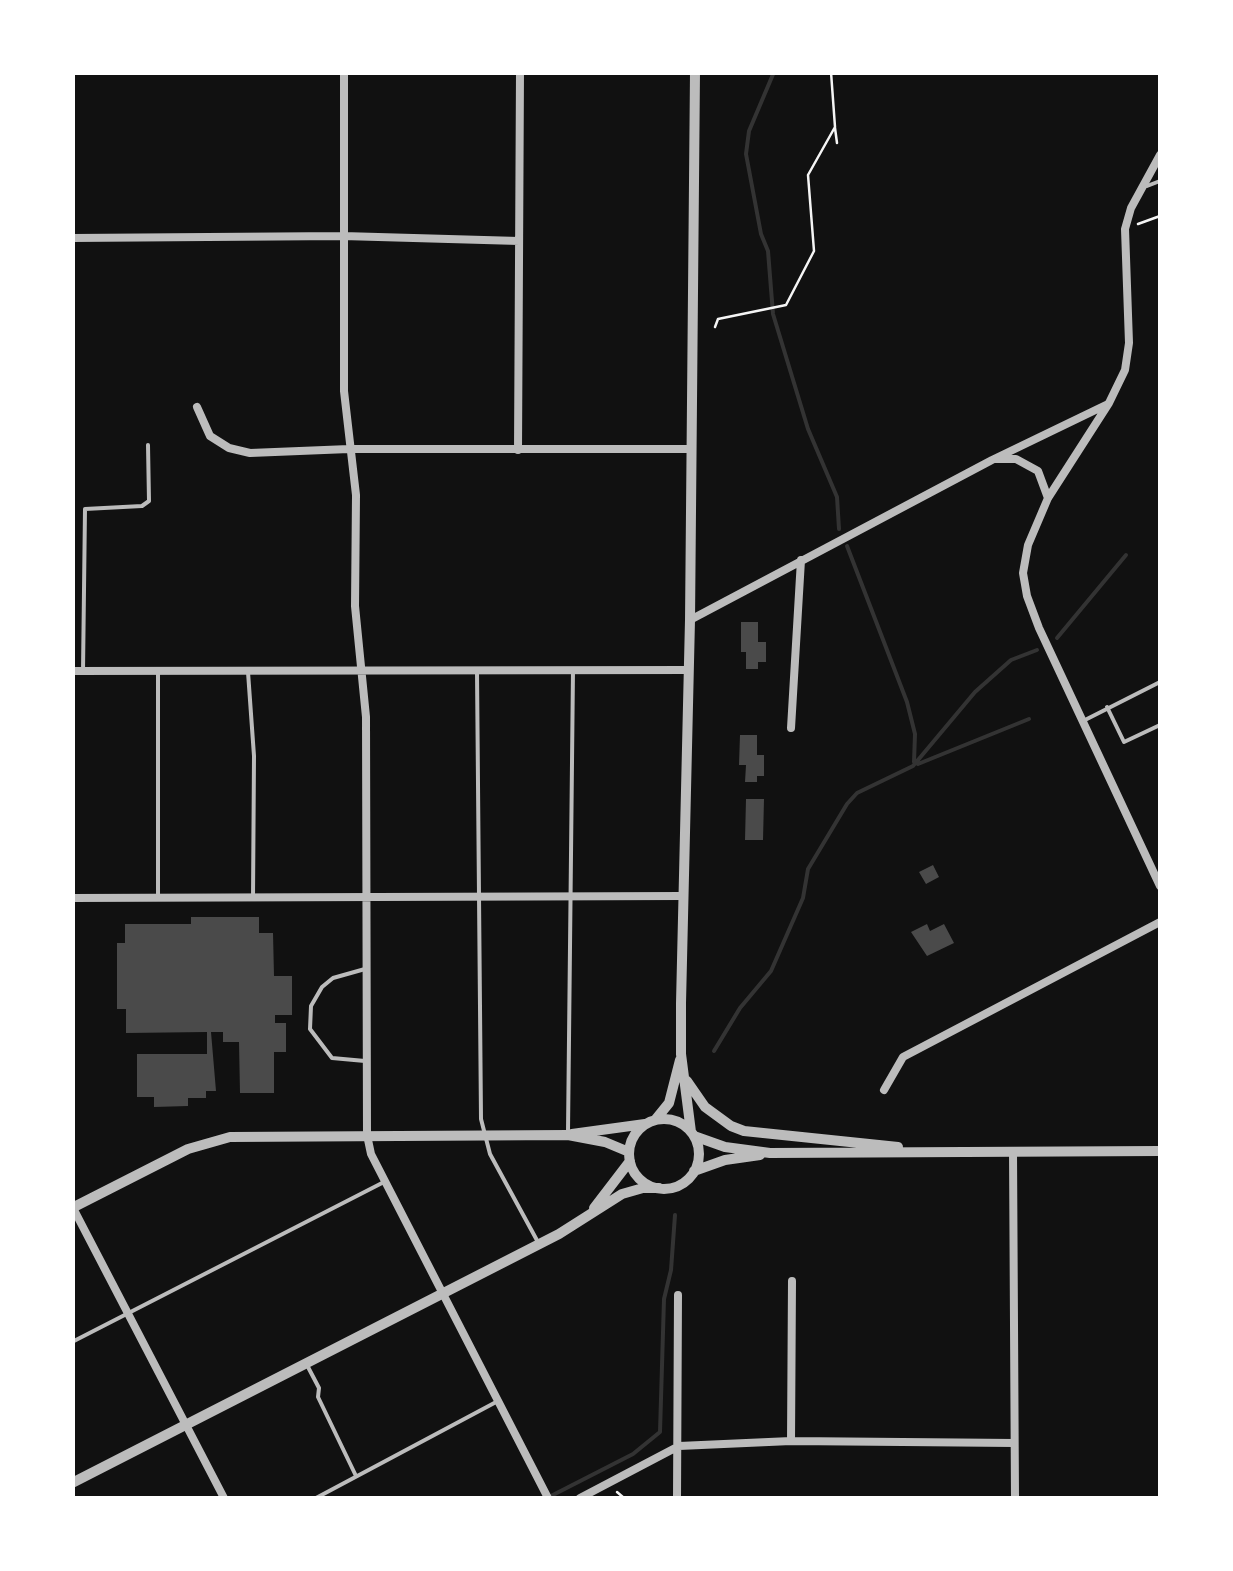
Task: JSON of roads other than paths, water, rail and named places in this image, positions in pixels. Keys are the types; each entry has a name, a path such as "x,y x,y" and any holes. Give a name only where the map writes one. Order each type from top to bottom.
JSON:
{"street":[{"path":"344,72 344,391 356,494 355,606 366,718 367,1135 371,1154 548,1498"},
{"path":"518,450 520,72"},
{"path":"694,1172 699,1148 693,1134 681,1054 695,72"},
{"path":"1160,155 1125,230 1128,357 1109,403 1048,498 1024,562 1027,596 1160,886"},
{"path":"72,238 342,236 520,241"},
{"path":"690,620 992,460 1109,403"},
{"path":"197,406 210,436 240,452 692,449"},
{"path":"992,460 1016,459 1038,471 1048,498"},
{"path":"790,728 802,560"},
{"path":"78,671 688,670"},
{"path":"72,898 683,896"},
{"path":"884,1090 903,1057 1160,922"},
{"path":"589,1214 629,1157 636,1133 669,1103 681,1054"},
{"path":"684,1074 705,1107 731,1126 744,1130 944,1151"},
{"path":"224,1498 73,1207 188,1149 230,1136 568,1135 651,1122 681,1123 693,1134 725,1147 770,1153"},
{"path":"568,1135 605,1142 629,1157 645,1183 659,1188"},
{"path":"1013,1151 1015,1498"},
{"path":"72,1483 539,1244 622,1194 680,1185 694,1172 725,1160 770,1153 1160,1151"},
{"path":"790,1441 792,1281"},
{"path":"677,1498 678,1295"},
{"path":"580,1498 679,1446 790,1441 1014,1444"}],"lane":[{"path":"1142,188 1160,181"},
{"path":"78,671 85,509 142,506 149,501 148,445"},
{"path":"568,1135 574,670"},
{"path":"158,671 158,898"},
{"path":"248,671 254,756 253,898"},
{"path":"477,671 482,1120 490,1154 539,1244"},
{"path":"1083,720 1160,682"},
{"path":"1108,707 1124,742 1160,725"},
{"path":"365,969 333,978 322,987 310,1006 310,1029 332,1058 365,1062"},
{"path":"72,1342 385,1182"},
{"path":"305,1363 356,1477"},
{"path":"316,1498 498,1401"}],"waterway":[{"path":"774,72 749,131 746,154 761,234 768,251 773,314 808,429 837,497 839,529"},
{"path":"847,546 907,702 915,734 914,762"},
{"path":"1057,638 1126,555"},
{"path":"714,1051 740,1008 771,971 803,898 808,869 847,804 857,793 913,766 975,692 1011,660 1037,650"},
{"path":"918,764 1029,719"},
{"path":"547,1498 633,1454 660,1432 664,1299 671,1270 675,1215"}]}
